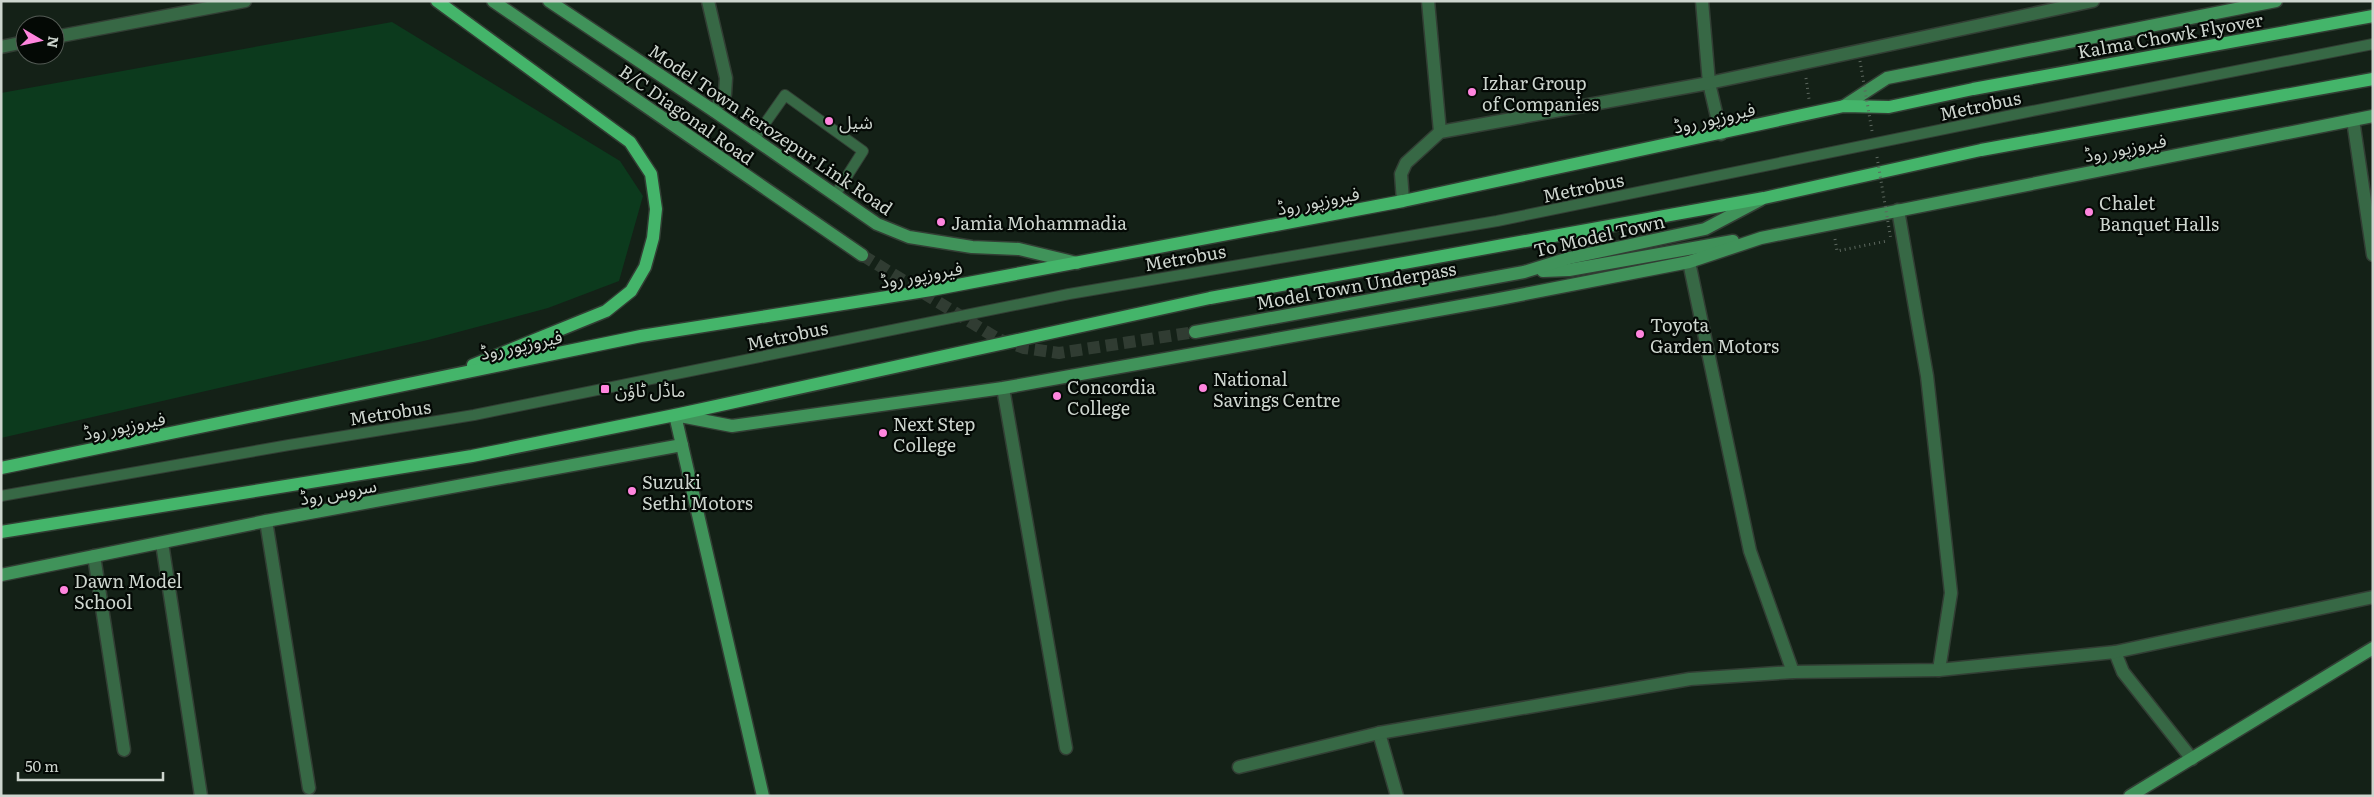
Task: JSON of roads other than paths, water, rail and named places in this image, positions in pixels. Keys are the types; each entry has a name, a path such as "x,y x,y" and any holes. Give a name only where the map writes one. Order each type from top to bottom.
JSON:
{"main road":[{"path":"437,1 630,142 651,174 656,209 654,238 644,267 631,292 606,310 591,317 441,378"},
{"name":"Kalma Chowk Flyover","path":"1973,89 2373,16"},
{"name":"فیروزپور روڈ","path":"1,532 472,456 675,416 1210,298 1764,198 1981,150 2373,79"},
{"name":"فیروزپور روڈ","path":"1,468 641,336 931,290 1077,263 1403,201 1844,106 1889,107 1973,89"}],"street":[{"path":"65,35 245,1"},
{"name":"B/C Diagonal Road","path":"493,1 862,256"},
{"name":"Model Town Ferozepur Link Road","path":"549,1 714,111 877,224 908,237 972,247 1019,249 1077,263"},
{"path":"708,1 726,78 724,94 714,111"},
{"path":"1428,1 1440,132"},
{"path":"1702,1 1709,83 1721,134"},
{"path":"1403,201 1401,174 1406,163 1440,132 1709,83 2093,1"},
{"name":"فیروزپور روڈ","path":"1844,106 1886,78 2276,1"},
{"path":"1,47 15,44"},
{"name":"فیروزپور روڈ","path":"675,416 732,426 1003,388 1466,306 1689,262 1761,238 2373,116"},
{"path":"2354,120 2373,255"},
{"name":"To Model Town","path":"1524,272 1569,258 1705,229 1764,198"},
{"path":"1898,210 1926,376 1951,593 1939,670"},
{"name":"To Model Town","path":"1524,272 1569,270 1696,246 1761,238"},
{"path":"1689,262 1750,551 1794,672"},
{"name":"Model Town Underpass","path":"1195,332 1524,272"},
{"path":"1003,388 1066,748"},
{"path":"675,416 763,796"},
{"name":"سروس روڈ","path":"1,576 266,521 682,445"},
{"path":"266,521 309,788"},
{"path":"162,543 201,796"},
{"path":"94,556 124,750"},
{"path":"1239,767 1379,733 1690,679 1794,672 1939,670 2116,652 2373,597"},
{"path":"2130,796 2373,648"},
{"path":"2116,652 2123,672 2192,758"},
{"path":"1379,733 1397,796"}],"lane":[{"name":"Metrobus","path":"1,496 289,445 474,416 1069,294 1497,221 2017,114 2373,44"},
{"path":"754,139 786,95 864,151 835,195"}],"tunnel":[{"path":"862,255 998,339 1024,348 1059,353 1195,332"}],"place":[{"name":"Izhar Group of Companies","path":"1472,92"},
{"name":"شیل","path":"829,121"},
{"name":"Chalet Banquet Halls","path":"2089,212"},
{"name":"Jamia Mohammadia","path":"941,222"},
{"name":"Toyota Garden Motors","path":"1640,334"},
{"name":"National Savings Centre","path":"1203,388"},
{"name":"ماڈل ٹاؤن","path":"605,389"},
{"name":"Concordia College","path":"1057,396"},
{"name":"Next Step College","path":"883,433"},
{"name":"Suzuki Sethi Motors","path":"632,491"},
{"name":"Dawn Model School","path":"64,590"}]}
